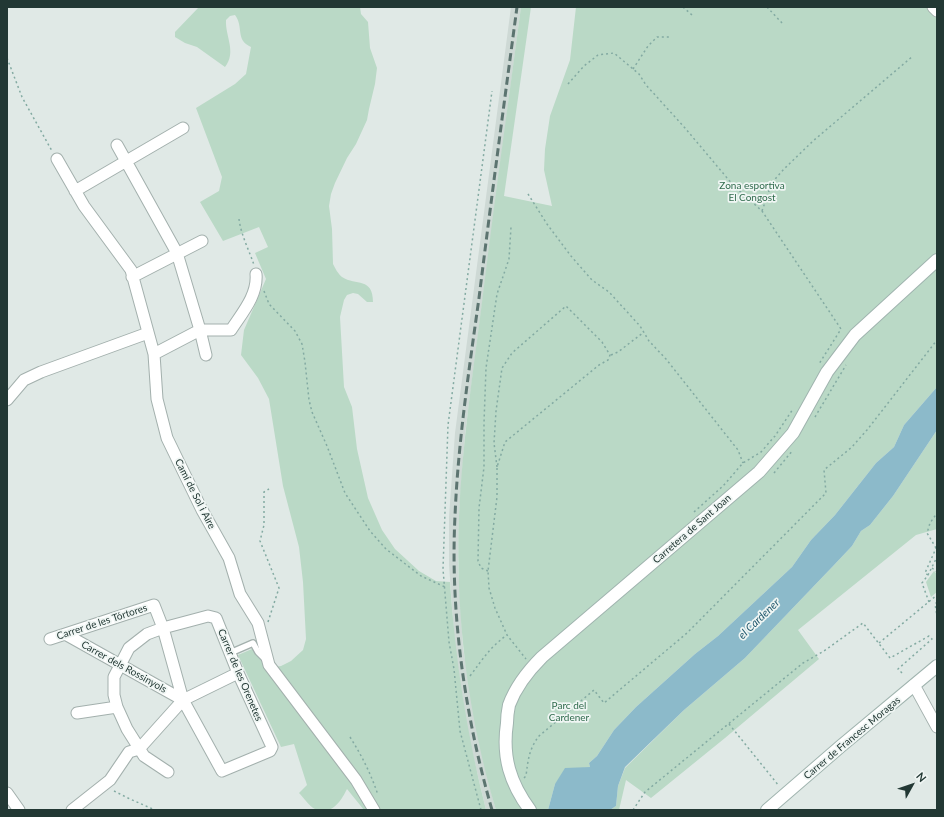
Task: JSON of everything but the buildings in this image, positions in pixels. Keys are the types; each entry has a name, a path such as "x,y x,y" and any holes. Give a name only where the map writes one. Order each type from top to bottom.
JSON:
{"street":[{"path":"932,7 937,11"},
{"path":"75,191 183,128"},
{"path":"117,145 177,253 206,355"},
{"name":"Camí de Sol i Aire","path":"57,159 84,206 130,270 154,354 157,399 167,438 202,510 229,558 240,594 258,623 269,665 356,780 377,805"},
{"path":"132,277 202,241"},
{"name":"Carretera de Sant Joan","path":"530,810 519,796 510,776 505,737 509,705 524,676 542,657 758,472 793,433 827,372 855,336 937,260"},
{"path":"154,354 200,330 231,330 254,293 257,278"},
{"path":"7,400 24,380 41,372 148,333"},
{"name":"Carrer de les Tórtores","path":"50,639 154,605 163,628"},
{"name":"Carrer de les Orenetes","path":"168,772 144,756 127,729 117,707 114,695 114,677 129,648 147,634 163,628 208,616 216,618 238,673 272,747 270,751 222,771 183,700"},
{"path":"163,628 183,700"},
{"name":"Carrer dels Rossinyols","path":"65,634 183,700"},
{"name":"Carrer de Francesc Moragas","path":"767,810 937,666"},
{"path":"72,810 107,782 129,752 139,749 183,700 238,673"},
{"path":"914,685 936,724"},
{"path":"77,713 117,707"},
{"path":"7,793 19,810"}],"lane":[{"path":"230,653 253,643 258,652 268,662"}],"path":[{"path":"683,7 692,15"},
{"path":"767,7 782,23"},
{"path":"633,69 648,46 657,37 670,37"},
{"path":"568,84 584,66 598,55 614,53 639,74 646,85 733,185 762,211 841,329 817,367"},
{"path":"762,211 770,188 784,169 813,142 913,56"},
{"path":"7,58 22,97 57,159"},
{"path":"481,810 460,731 457,685 449,642 443,569 448,425 492,91"},
{"path":"528,194 547,224 581,268 592,280 609,292 640,326 650,341 738,450 743,463 761,452 775,436 795,407"},
{"path":"239,219 240,228 248,245 257,278 269,304 295,331 302,344 309,400 312,412 345,493 370,530 386,550 422,576 445,586"},
{"path":"488,571 481,568 478,561 480,508 484,467 486,368 497,294 509,259 511,227"},
{"path":"528,661 507,635 495,608 489,588 488,571 497,497 497,467 494,443 496,411 502,368 512,353 566,306 602,342 610,355"},
{"path":"497,467 505,442 599,365 608,360 610,355 618,352 644,332"},
{"path":"522,782 526,776 528,755 534,742 539,736 594,690 604,703 687,633 826,493 824,470 852,447 867,430 937,340"},
{"path":"268,623 279,588 260,541 264,525 264,492 269,489"},
{"path":"928,575 925,573 936,547 927,533 930,523 937,513"},
{"path":"929,602 922,583 937,557"},
{"path":"932,567 937,572"},
{"path":"878,643 937,595"},
{"path":"937,602 935,604 937,616"},
{"path":"633,810 645,792 804,663 863,624 890,658 929,636 932,639 898,669 904,675"},
{"path":"470,676 494,644 507,635"},
{"path":"729,724 786,794"},
{"path":"350,737 366,763 377,805"},
{"path":"107,782 130,799 155,810"}],"shaded area":[{"path":"511,7 521,7 465,434 459,516 458,565 463,648 478,733 496,810 486,810 468,734 455,648 449,565 449,517 455,433"}],"green space":[{"path":"199,7 360,7 361,14 368,22 370,48 377,68 375,84 367,120 335,183 329,206 332,229 333,264 342,277 347,280 367,285 372,294 373,302 367,302 358,294 353,293 347,295 344,300 340,317 344,387 352,407 357,449 368,498 382,530 395,549 419,571 436,581 450,582 455,640 463,697 473,754 486,810 364,810 347,789 339,802 331,809 321,811 313,808 299,793 307,785 294,744 281,747 238,655 259,646 275,667 291,661 303,650 306,639 303,582 299,547 283,486 269,399 258,378 241,355 244,330 266,279 255,253 268,247 259,227 223,241 200,202 219,191 222,177 196,108 235,84 246,74 251,47 243,41 241,37 238,20 235,15 230,16 226,20 230,44 230,56 225,67 197,47 185,43 175,37 175,32"},
{"name":"Zona esportiva El Congost","path":"521,7 531,7 504,196 552,206 544,170 545,149 550,116 570,60 576,7 937,7 937,387 904,425 894,447 876,463 835,515 811,540 792,567 718,636 695,654 636,707 614,730 597,756 589,763 590,767 583,768 555,784 548,810 496,810 486,774 471,701 459,590 458,553 460,489 465,435"},
{"path":"937,430 937,529 916,535 798,630 819,659 651,798 626,780 619,810 610,810 616,806 618,786 625,768 684,710 745,658 852,546 861,531 870,525 893,496"},
{"path":"934,571 937,574 937,592 931,597 926,582"}],"water":[{"name":"el Cardener","path":"937,387 937,430 893,496 870,525 861,531 852,546 745,658 684,710 625,767 618,786 616,806 610,810 548,810 555,784 565,768 590,767 589,763 597,756 614,730 636,707 695,654 718,636 792,567 811,540 835,515 876,463 894,447 904,425"}],"railway":[{"path":"492,810 482,774 467,702 457,627 454,553 455,516 456,489 464,407 517,7"}],"park label":[{"name":"Parc del Cardener","path":"569,712"}]}
